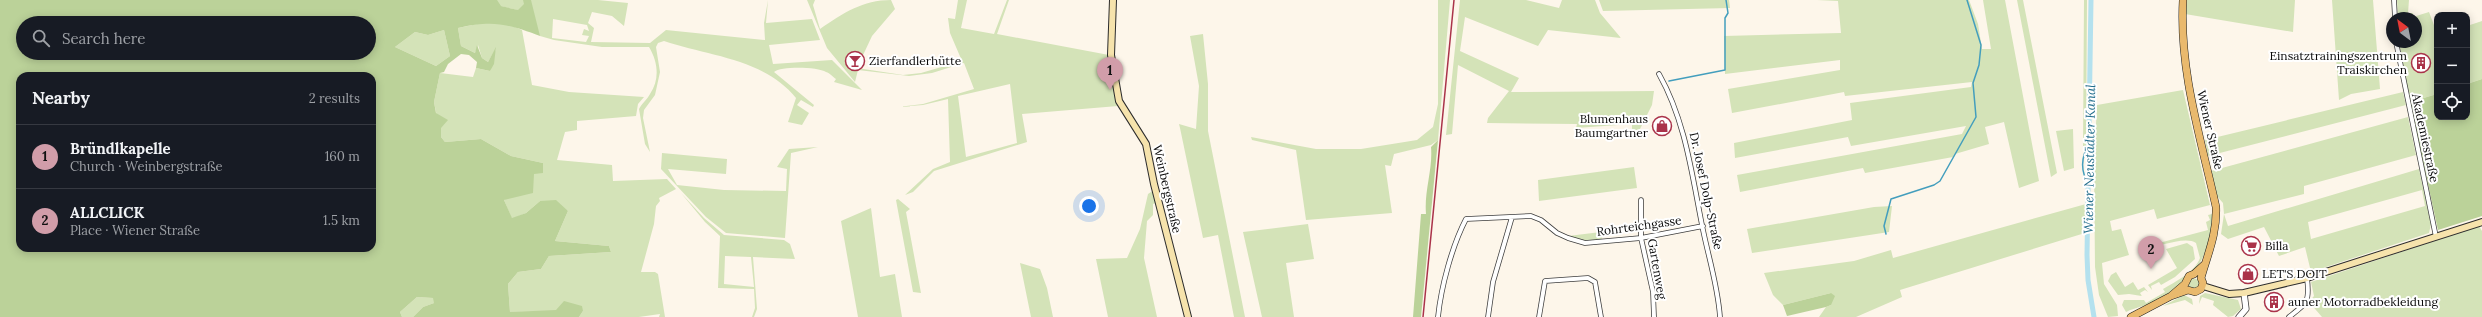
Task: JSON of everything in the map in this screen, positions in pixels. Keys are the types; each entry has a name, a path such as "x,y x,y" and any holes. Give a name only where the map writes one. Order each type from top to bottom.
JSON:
{"main road":[{"name":"Weinbergstraße","path":"1113,0 1111,55 1119,101 1146,144 1154,184 1188,317"},
{"name":"Wiener Straße","path":"2183,0 2183,50 2216,207 2214,238 2201,278"},
{"path":"2194,274 2201,278 2203,286 2229,294 2244,293 2306,278 2482,222"},
{"name":"Wiener Straße","path":"2131,317 2187,287 2189,276 2194,274 2206,262"},
{"name":"Wiener Straße","path":"2187,287 2198,291 2203,286"}],"street":[{"path":"2394,0 2395,12"},
{"name":"Akademiestraße","path":"2397,48 2436,237"},
{"name":"Dr. Josef Dolp-Straße","path":"1659,74 1676,109 1686,144 1720,317"},
{"name":"Gartenweg","path":"1641,200 1641,238 1653,292 1654,317"},
{"name":"Rohrteichgasse","path":"1438,317 1445,279 1466,219 1531,216 1541,220 1557,233 1585,243 1641,238 1703,226"},
{"path":"1488,317 1493,282 1512,217"},
{"path":"1539,317 1545,281 1588,278 1594,282 1601,317"},
{"path":"2289,317 2306,304 2308,298 2306,278"},
{"path":"2239,317 2246,309 2244,293"}],"green space":[{"path":"0,0 497,0 501,6 518,10 524,4 523,0 531,0 540,36 500,24 481,24 458,28 461,46 475,53 477,45 482,58 488,62 496,47 494,64 490,71 476,68 477,62 469,55 461,54 448,64 444,72 440,73 434,102 436,113 448,120 441,128 441,137 445,142 481,139 511,156 543,163 543,173 534,174 533,193 504,200 512,218 526,213 540,201 556,200 568,211 555,241 609,246 611,252 549,256 541,269 518,272 508,284 510,312 556,310 564,301 582,306 583,311 579,317 413,317 423,307 434,303 433,298 417,297 400,312 402,317 0,317","holes":["444,30 450,56 436,66 395,47 415,32 428,35"]},
{"path":"475,0 598,0 628,3 624,26 612,16 592,12 588,23 594,28 591,42 650,43 666,30 765,40 764,23 768,0 766,23 812,19 820,40 769,45 773,64 832,60 862,90 834,82 836,79 829,73 822,70 800,68 778,70 774,72 814,105 813,107 801,100 797,105 809,113 802,125 788,122 796,98 783,85 769,75 735,60 664,41 658,43 656,47 660,72 655,95 644,110 643,118 650,152 645,144 639,109 653,88 657,70 649,47 602,47 554,40 540,36 517,10","holes":["553,19 587,25 589,31 584,29 582,35 589,36 586,42 552,38"]},
{"path":"807,0 815,0 813,5 820,29 854,8 871,2 891,0 895,9 872,36 857,68 903,75 921,73 962,61 950,33 948,18 955,19 958,0 967,0 961,28 994,34 1007,0 1009,0 997,34 1109,55 1118,106 1022,114 1027,142 934,171 913,192 905,195 933,169 950,162 948,99 923,105 898,107 923,104 974,89 964,63 932,73 909,76 858,70 855,82 827,48","holes":["1010,84 1017,143 966,157 958,96"]},
{"path":"1438,0 1450,0 1438,140 1431,145 1394,154 1391,166 1385,165 1392,213 1306,220 1296,150 1252,140 1251,137 1316,149 1361,149 1417,140 1433,127 1438,104"},
{"path":"1460,0 1526,0 1559,8 1562,0 1595,0 1600,13 1621,38 1548,30 1538,46 1465,17 1460,51 1519,78 1511,92 1654,91 1652,105 1639,131 1632,132 1632,124 1576,128 1577,124 1487,123 1488,118 1509,91 1458,65 1452,134 1446,135"},
{"path":"1599,0 1729,0 1730,8 1603,11"},
{"path":"1817,0 1969,0 1978,24 1982,49 1991,49 1983,0 2005,0 2039,181 2019,188 2004,122 1985,127 1989,144 1955,154 1953,157 1865,173 1863,168 1740,192 1737,175 1962,134 1966,126 1851,146 1848,137 1735,158 1734,143 1852,120 1850,103 1971,87 1972,82 1845,96 1844,92 1732,113 1728,89 1840,70 1840,60 1725,74 1724,36 1841,33 1838,1"},
{"path":"2017,0 2023,0 2057,173 2051,177"},
{"path":"2084,0 2087,0 2086,146 2083,146"},
{"path":"2187,0 2295,0 2293,32 2185,14"},
{"path":"2332,0 2373,0 2380,89 2351,94 2339,100"},
{"path":"2397,0 2409,0 2408,12 2398,12"},
{"path":"2429,12 2434,25 2434,95 2410,102 2400,48 2422,48 2422,14"},
{"path":"2482,21 2482,79 2470,83 2470,48 2470,25"},
{"path":"482,23 506,23 522,30 532,85 569,92 644,97 638,104 636,116 577,121 577,130 565,132 557,160 612,165 613,181 667,179 676,189 659,198 660,201 656,206 654,224 641,272 655,272 658,274 665,317 659,317 660,314 639,317 579,317 583,311 510,312 508,284 518,272 541,269 549,256 611,252 609,246 555,241 568,211 540,201 526,213 512,219 504,200 543,163 511,156 481,139 445,142 441,137 434,102 440,73 473,77 476,68 490,71 496,48 488,62 482,58 478,45 475,53 461,46 458,28"},
{"path":"444,30 450,56 436,66 395,47 415,32 428,35"},
{"path":"1203,34 1208,84 1208,131 1245,317 1234,317 1218,235 1203,238 1179,124 1196,129 1199,86 1190,36"},
{"path":"2482,79 2482,216 2438,230 2410,102 2434,95 2434,120 2470,120 2470,83"},
{"path":"2183,90 2210,205 2157,219 2154,209 2110,221 2112,231 2121,229 2129,255 2102,263 2104,284 2117,305 2118,316 2108,317 2099,295 2095,267 2094,163 2097,105"},
{"path":"2403,92 2406,105 2208,156 2205,140"},
{"path":"2408,117 2416,155 2304,186 2304,194 2224,214 2223,203 2216,195 2211,171"},
{"path":"2073,129 2074,168 2064,171 2056,131"},
{"path":"1438,140 1421,317 1413,317 1421,214 1426,214 1426,197 1431,164 1431,147"},
{"path":"818,147 791,153 785,238 726,233 706,217 661,169 662,153 727,159 726,174 668,169 677,185 724,190 786,191 787,169 777,167 789,149"},
{"path":"1634,167 1637,188 1539,201 1538,180"},
{"path":"2419,169 2431,224 2429,233 2311,272 2305,247 2279,256 2264,227 2228,239 2221,234 2224,214 2228,226","holes":["2422,190 2425,206 2311,239 2308,222"]},
{"path":"1154,190 1156,203 1153,204 1153,215 1147,221 1144,258 1157,317 1108,317 1096,259 1127,258 1140,229 1148,194"},
{"path":"681,193 704,218 724,235 784,240 790,244 795,259 753,257 757,309 754,317 752,317 755,308 754,289 718,288 720,236 705,222","holes":["725,256 751,257 754,287 724,284"]},
{"path":"898,199 910,209 906,212 921,293 913,292 896,200"},
{"path":"2086,204 2085,233 1900,290 1902,297 1856,317 1819,317 1826,307 1831,305 1831,293 1783,305 1773,295 1764,273 1854,261 1891,250 1893,258"},
{"path":"1892,206 1889,232 1752,253 1747,229 1874,207"},
{"path":"871,208 880,277 895,274 902,317 858,317 841,221"},
{"path":"2212,214 2214,219 2207,248 2197,267 2184,283 2153,303 2126,312 2122,305 2124,300 2144,300 2146,303 2165,292 2163,289 2179,280 2194,268 2200,258 2196,243 2191,241 2177,241 2154,247 2140,248 2208,230 2206,222 2210,220 2208,215"},
{"path":"1308,224 1314,259 1286,263 1294,317 1262,317 1243,232"},
{"path":"2479,226 2482,231 2482,317 2322,317 2309,302 2314,296 2311,282"},
{"path":"1601,232 1602,241 1585,241 1568,236"},
{"path":"2187,243 2193,247 2195,259 2175,277 2161,285 2159,282 2151,286 2152,290 2148,285 2177,268 2166,249"},
{"path":"1020,263 1040,269 1047,288 1053,317 1031,317"},
{"path":"2116,272 2125,287 2133,282 2138,290 2144,287 2148,292 2145,290 2140,293 2142,296 2129,294 2118,295 2108,281 2111,275"},
{"path":"2194,278 2198,280 2200,284 2198,288 2194,290 2190,288 2188,284 2190,280"},
{"path":"1831,293 1835,296 1831,305 1787,316 1783,305"},
{"path":"2205,293 2238,300 2241,309 2233,316 2228,317 2213,305 2214,301 2202,297 2199,304 2200,296"},
{"path":"2184,295 2192,299 2193,305 2185,300 2163,306"},
{"path":"417,297 434,298 434,303 423,307 413,317 402,317 400,312"}],"waterway":[{"path":"1669,81 1725,70 1725,18 1728,13 1726,0"},
{"path":"1886,234 1884,226 1891,199 1934,185 1940,181 1976,117 1973,83 1979,65 1981,45 1967,0"},
{"name":"Wiener Neustädter Kanal","path":"2091,0 2087,255 2088,280 2094,317"},
{"path":"2089,145 2084,154 2083,169 2089,183"}],"railway":[{"path":"1423,317 1454,0"}],"place":[{"name":"Zierfandlerhütte","path":"855,61"},
{"name":"Einsatztrainingszentrum Traiskirchen","path":"2421,63"},
{"name":"Bründlkapelle","path":"1110,90"},
{"name":"Blumenhaus Baumgartner","path":"1662,126"},
{"name":"Billa","path":"2251,246"},
{"name":"ALLCLICK","path":"2151,269"},
{"name":"LET'S DOIT","path":"2248,274"},
{"name":"auner Motorradbekleidung","path":"2274,302"}]}
